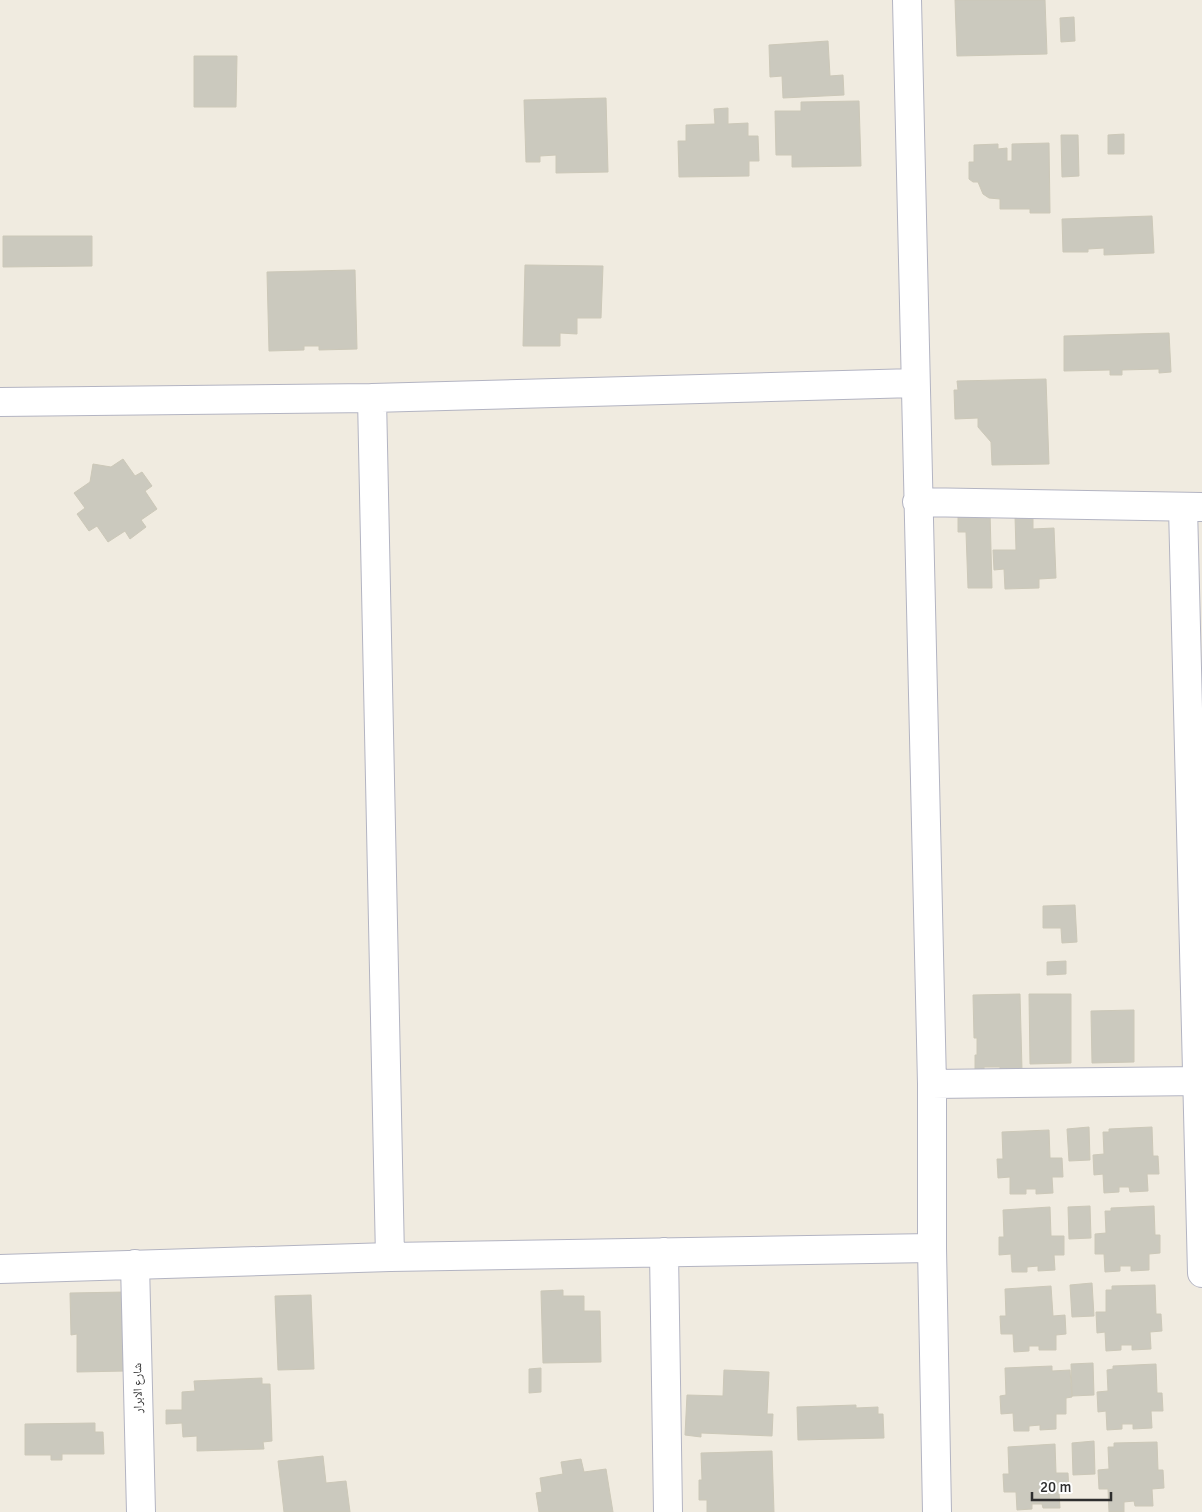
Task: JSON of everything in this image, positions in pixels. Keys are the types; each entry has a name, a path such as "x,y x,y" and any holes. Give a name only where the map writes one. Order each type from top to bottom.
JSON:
{"street":[{"path":"907,0 917,502 932,1084 932,1248 937,1512"},
{"path":"0,402 372,398 915,383"},
{"path":"372,398 390,1257"},
{"path":"917,502 1193,507 1202,1273"},
{"path":"932,1084 1200,1081"},
{"path":"0,1269 390,1257 932,1248"},
{"path":"664,1252 668,1512"},
{"name":"شارع الابرار","path":"135,1264 141,1512"}],"building":[{"path":"955,0 1045,0 1047,54 957,56"},
{"path":"1074,17 1075,41 1061,42 1060,18"},
{"path":"828,41 830,76 843,75 844,95 783,98 782,76 770,77 769,45"},
{"path":"194,56 237,56 236,107 194,107"},
{"path":"606,98 608,172 556,173 556,155 540,156 540,162 526,162 524,100"},
{"path":"859,101 861,166 792,167 792,155 776,155 775,111 801,111 801,102"},
{"path":"728,108 728,124 748,123 748,136 758,136 759,161 749,161 749,176 679,177 678,141 686,141 686,125 715,124 714,109"},
{"path":"1124,134 1124,154 1108,154 1108,135"},
{"path":"1061,135 1078,135 1079,176 1062,177"},
{"path":"1049,143 1050,213 1030,213 1030,209 1000,209 1000,199 989,198 983,194 978,182 973,182 969,179 969,162 974,162 974,145 998,144 998,149 1007,148 1007,161 1012,161 1012,144"},
{"path":"1152,216 1154,253 1104,255 1104,248 1088,249 1088,252 1063,252 1062,219"},
{"path":"3,236 92,236 92,266 3,267"},
{"path":"525,265 603,266 601,318 577,318 577,334 560,333 560,346 523,346"},
{"path":"355,270 357,349 319,350 319,346 304,346 304,350 269,351 267,272"},
{"path":"1169,333 1171,372 1159,373 1159,369 1122,370 1122,375 1110,375 1110,370 1064,371 1064,336"},
{"path":"1046,379 1049,464 992,465 991,442 978,427 978,418 955,419 954,390 958,390 957,381"},
{"path":"123,459 135,476 142,472 152,486 145,491 157,509 141,520 146,527 130,539 125,531 108,542 97,526 89,531 77,514 85,508 74,493 90,482 93,464 111,467"},
{"path":"990,512 992,588 968,588 966,532 958,532 958,513"},
{"path":"1033,515 1033,529 1054,528 1056,578 1039,579 1039,588 1005,589 1004,569 994,570 993,550 1016,550 1015,516"},
{"path":"1075,905 1077,942 1062,943 1061,928 1043,928 1043,906"},
{"path":"1066,961 1066,974 1047,975 1047,962"},
{"path":"1020,994 1022,1070 1000,1071 1000,1067 984,1067 984,1071 975,1071 977,1038 974,1038 973,995"},
{"path":"1029,994 1071,994 1071,1063 1030,1064"},
{"path":"1134,1010 1134,1062 1092,1063 1091,1011"},
{"path":"1089,1127 1090,1160 1069,1161 1067,1129"},
{"path":"1152,1127 1153,1156 1158,1156 1159,1174 1147,1174 1148,1191 1130,1192 1129,1187 1119,1187 1119,1192 1104,1193 1103,1174 1094,1175 1093,1155 1104,1154 1103,1132 1109,1132 1109,1129"},
{"path":"1049,1130 1050,1158 1062,1158 1063,1177 1052,1177 1053,1193 1036,1194 1036,1189 1026,1189 1026,1194 1010,1194 1010,1177 998,1178 997,1159 1003,1159 1002,1132"},
{"path":"1090,1206 1091,1238 1069,1239 1068,1207"},
{"path":"1154,1206 1155,1235 1160,1235 1160,1253 1149,1254 1149,1270 1131,1271 1131,1266 1120,1266 1120,1271 1105,1272 1104,1254 1095,1254 1095,1234 1106,1233 1105,1211 1111,1211 1111,1208"},
{"path":"1050,1207 1051,1236 1064,1236 1064,1255 1054,1255 1055,1270 1038,1271 1038,1266 1027,1267 1027,1272 1012,1272 1011,1254 999,1255 999,1237 1004,1237 1003,1210"},
{"path":"1092,1283 1094,1316 1072,1317 1070,1285"},
{"path":"1155,1285 1156,1314 1161,1314 1162,1331 1150,1332 1151,1349 1132,1350 1132,1345 1121,1345 1121,1350 1106,1351 1105,1332 1097,1333 1096,1312 1106,1312 1106,1290 1112,1290 1112,1286"},
{"path":"1051,1286 1053,1316 1065,1315 1066,1334 1056,1335 1056,1350 1039,1350 1039,1346 1029,1346 1029,1351 1014,1352 1013,1334 1001,1334 1000,1316 1006,1316 1005,1289"},
{"path":"563,1290 563,1296 584,1296 584,1311 600,1311 601,1362 543,1363 541,1291"},
{"path":"125,1292 126,1371 77,1372 77,1334 71,1335 70,1293"},
{"path":"311,1295 314,1369 278,1370 275,1296"},
{"path":"1093,1363 1094,1395 1072,1396 1071,1364"},
{"path":"1156,1364 1157,1393 1162,1393 1163,1411 1151,1411 1152,1428 1133,1429 1133,1424 1122,1424 1122,1429 1107,1430 1106,1411 1098,1412 1097,1392 1108,1391 1107,1370 1113,1369 1113,1366"},
{"path":"1052,1366 1052,1371 1070,1370 1072,1397 1066,1398 1066,1414 1056,1414 1056,1429 1040,1430 1040,1425 1029,1426 1029,1431 1014,1431 1013,1413 1001,1414 1000,1396 1006,1395 1005,1368"},
{"path":"541,1368 541,1392 529,1393 529,1369"},
{"path":"724,1370 769,1372 767,1414 773,1414 772,1436 701,1433 701,1437 685,1435 687,1395 723,1396"},
{"path":"262,1378 262,1384 270,1384 272,1441 263,1442 264,1449 197,1451 197,1436 183,1437 182,1423 166,1424 166,1410 182,1410 182,1392 195,1391 194,1381"},
{"path":"856,1405 856,1408 878,1407 878,1414 883,1414 884,1438 798,1440 797,1407"},
{"path":"95,1423 95,1432 103,1432 104,1454 62,1454 62,1460 51,1460 51,1455 25,1455 25,1424"},
{"path":"1094,1441 1095,1474 1073,1475 1072,1443"},
{"path":"1157,1442 1158,1470 1163,1470 1164,1488 1152,1489 1153,1506 1135,1506 1134,1501 1124,1502 1124,1512 1109,1512 1108,1489 1099,1489 1098,1470 1109,1469 1108,1447 1114,1447 1114,1443"},
{"path":"1055,1444 1056,1473 1068,1473 1069,1492 1059,1493 1060,1508 1043,1508 1042,1504 1032,1504 1032,1509 1017,1510 1016,1492 1004,1492 1003,1474 1009,1474 1008,1447"},
{"path":"772,1451 774,1512 707,1512 707,1500 699,1500 699,1480 702,1480 701,1453"},
{"path":"323,1456 326,1483 346,1481 350,1512 284,1512 278,1461"},
{"path":"581,1459 584,1472 606,1469 613,1512 539,1512 536,1493 542,1492 540,1478 563,1474 561,1462"}]}
